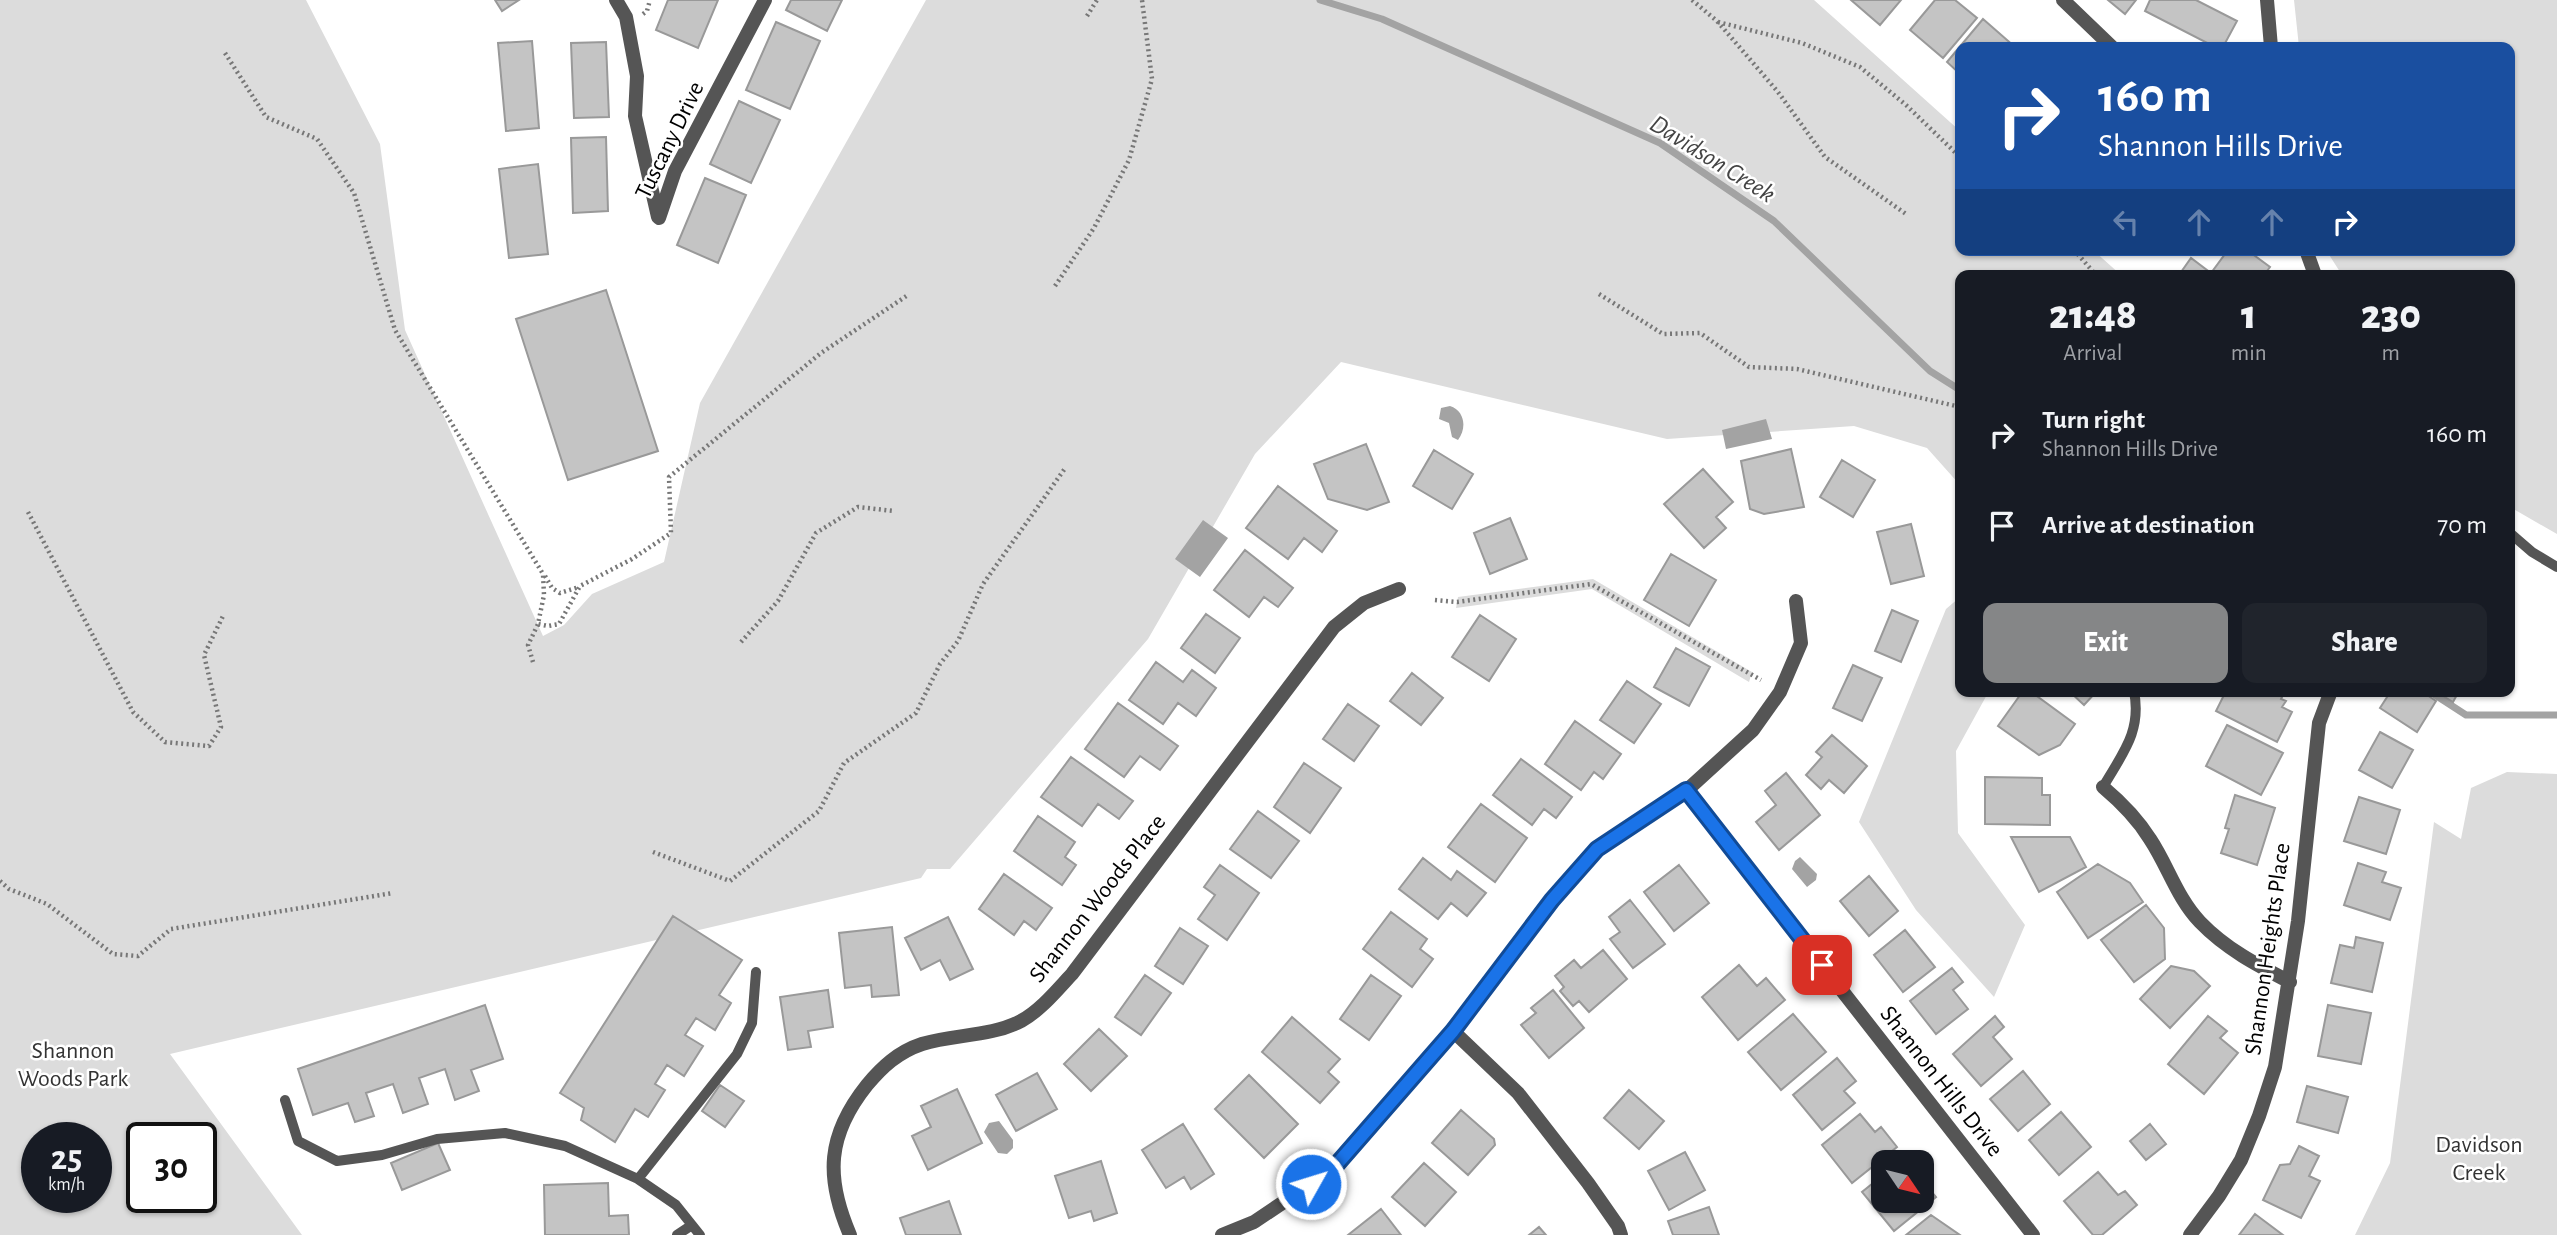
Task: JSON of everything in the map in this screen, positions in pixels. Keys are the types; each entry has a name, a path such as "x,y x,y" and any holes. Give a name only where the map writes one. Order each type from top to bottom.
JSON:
{"street":[{"name":"Tuscany Drive","path":"616,0 626,17 637,76 635,116 659,218 675,171 765,0"},
{"path":"2063,0 2107,42"},
{"path":"2267,0 2271,42"},
{"name":"Shannon Woods Place","path":"850,1235 842,1217 834,1179 835,1142 849,1107 874,1077 894,1056 922,1044 1001,1028 1021,1021 1049,999 1072,974 1334,627 1364,603 1399,590"},
{"path":"1222,1235 1254,1222 1331,1171 1453,1031 1552,900 1597,849 1686,790 1753,730 1780,692 1801,643 1796,601"},
{"name":"Shannon Heights Place","path":"2190,1235 2241,1160 2275,1067 2290,982 2319,723 2329,697"},
{"path":"2103,788 2127,807 2151,840 2175,888 2199,922 2234,952 2290,982"},
{"name":"Shannon Hills Drive","path":"1686,790 2033,1235"},
{"path":"1453,1031 1518,1093 1588,1183 1618,1226 1621,1235"}],"lane":[{"path":"2515,537 2532,552 2557,566"},
{"path":"2103,788 2130,739 2138,712 2135,697"},
{"path":"638,1178 737,1054 752,1023 756,972"},
{"path":"285,1100 298,1142 337,1161 382,1155 437,1139 505,1133 565,1146 638,1178 676,1205 700,1235"},
{"path":"677,1235 692,1225"}],"path":[{"path":"1087,16 1097,0"},
{"path":"1055,286 1094,228 1129,160 1152,79 1142,0"},
{"path":"1692,0 1717,21 1778,92 1825,158 1906,214"},
{"path":"1717,21 1802,43 1860,67 1906,105 1955,151"},
{"path":"225,53 265,117 317,139 354,193 395,330 551,588 560,593 580,586 632,559 671,533 669,477 821,354 908,295"},
{"path":"2079,256 2091,270"},
{"path":"1599,294 1663,334 1700,333 1749,367 1797,369 1955,406"},
{"path":"653,852 730,881 820,811 844,763 916,713 940,664 958,641 983,584 1066,467"},
{"path":"741,642 778,601 816,533 858,507 894,511"},
{"path":"28,512 133,712 165,742 209,746 221,727 204,655 223,616"},
{"path":"533,662 528,645 538,624 544,595 543,574"},
{"path":"1435,600 1457,603 1591,584 1761,680"},
{"path":"538,624 559,624 580,586"},
{"path":"0,881 9,889 47,904 113,954 138,956 171,929 393,893"}],"green space":[{"name":"Shannon Woods Park","path":"0,0 306,0 380,144 405,330 543,636 564,625 592,594 664,562 700,403 926,0 1814,0 1955,127 1955,256 2100,256 2115,270 1955,270 1955,479 1927,448 1854,426 1667,439 1341,362 1255,454 1148,639 950,869 927,869 921,878 170,1054 302,1235 0,1235"},
{"path":"2294,0 2557,0 2557,534 2515,510 2515,270 2339,270 2330,256 2515,256 2515,42 2298,42"},
{"path":"1593,579 1752,672 1749,682 1592,589 1456,608 1458,597"},
{"path":"1955,601 1955,697 1986,697 1956,751 1958,833 2025,925 1994,997 1916,910 1859,822 1946,609"},
{"name":"Davidson Creek","path":"2507,772 2557,774 2557,1235 2355,1235 2390,1163 2434,822 2461,839 2471,788"}],"shaded area":[{"path":"1450,406 1459,412 1463,420 1463,430 1458,440 1452,437 1449,423 1439,419 1441,408"},
{"path":"1766,419 1772,439 1726,449 1722,430"},
{"path":"1203,520 1228,538 1200,577 1175,559"},
{"path":"1800,857 1817,874 1816,880 1807,887 1792,869"},
{"path":"999,1121 1013,1140 1013,1148 1007,1154 998,1153 984,1132 989,1123"}],"building":[{"path":"495,0 519,0 502,11"},
{"path":"668,0 718,0 698,48 656,30"},
{"path":"791,0 842,0 827,31 786,10"},
{"path":"1851,0 1901,0 1880,25"},
{"path":"1935,0 1955,0 1977,18 1943,58 1910,30"},
{"path":"2108,0 2136,0 2125,14"},
{"path":"2150,0 2196,0 2237,21 2226,42 2205,42 2145,11"},
{"path":"1983,19 2009,42 1964,42"},
{"path":"776,22 820,41 790,109 746,90"},
{"path":"532,41 539,128 506,131 498,43"},
{"path":"606,42 609,117 574,118 571,43"},
{"path":"1955,52 1955,69 1947,62"},
{"path":"739,101 780,120 751,183 710,164"},
{"path":"606,137 608,211 573,213 571,138"},
{"path":"538,164 548,254 509,258 499,169"},
{"path":"705,178 746,195 718,263 677,245"},
{"path":"2224,256 2255,256 2270,267 2268,270 2213,270"},
{"path":"2191,258 2207,270 2183,270"},
{"path":"606,290 658,451 568,480 516,319"},
{"path":"1366,444 1389,502 1367,510 1328,499 1314,464"},
{"path":"1791,449 1804,507 1764,514 1750,509 1741,461"},
{"path":"1434,450 1473,474 1452,509 1413,486"},
{"path":"1842,460 1875,480 1853,517 1820,497"},
{"path":"1703,469 1733,502 1716,517 1726,528 1704,548 1664,504"},
{"path":"1278,486 1337,531 1322,552 1304,538 1288,559 1246,528"},
{"path":"1510,518 1527,559 1490,574 1474,533"},
{"path":"1911,524 1924,576 1891,584 1877,532"},
{"path":"1245,550 1293,588 1278,607 1264,597 1249,617 1214,590"},
{"path":"1671,554 1716,580 1689,626 1644,600"},
{"path":"1892,610 1918,621 1901,662 1875,651"},
{"path":"1206,614 1240,638 1215,673 1181,648"},
{"path":"1480,615 1516,639 1489,681 1452,657"},
{"path":"1676,648 1710,667 1689,706 1654,687"},
{"path":"1156,662 1183,682 1192,670 1216,688 1196,716 1178,703 1163,724 1129,700"},
{"path":"1853,665 1882,678 1862,721 1833,708"},
{"path":"1412,673 1443,698 1421,725 1390,701"},
{"path":"1627,681 1661,704 1634,743 1600,720"},
{"path":"2019,697 2038,697 2075,724 2060,745 2039,755 1998,726"},
{"path":"2075,697 2091,697 2084,705"},
{"path":"2223,697 2282,697 2281,699 2286,701 2282,707 2292,712 2277,742 2216,711"},
{"path":"2387,697 2430,697 2436,701 2417,732 2380,708"},
{"path":"1118,703 1178,746 1160,770 1140,756 1124,777 1085,749"},
{"path":"1348,704 1379,726 1354,761 1323,739"},
{"path":"1575,721 1621,754 1603,779 1594,772 1581,790 1545,764"},
{"path":"2227,725 2283,753 2261,795 2206,766"},
{"path":"2380,732 2413,750 2392,788 2359,770"},
{"path":"1832,735 1867,766 1844,793 1829,780 1821,789 1806,775 1822,757 1816,752"},
{"path":"1071,757 1133,801 1119,819 1098,804 1082,826 1041,797"},
{"path":"1521,759 1572,797 1556,818 1544,809 1532,825 1493,795"},
{"path":"1304,763 1341,788 1310,833 1274,807"},
{"path":"1786,773 1820,815 1779,850 1756,822 1776,805 1765,791"},
{"path":"1985,777 2042,778 2042,795 2050,795 2050,825 1985,824"},
{"path":"2235,795 2275,808 2257,865 2221,853 2229,829 2225,828"},
{"path":"2359,797 2400,810 2386,854 2344,841"},
{"path":"1481,804 1527,838 1495,882 1448,847"},
{"path":"1258,811 1299,841 1271,878 1230,849"},
{"path":"1038,816 1075,842 1065,857 1076,865 1062,885 1014,851"},
{"path":"2011,837 2070,837 2086,867 2039,892"},
{"path":"1423,858 1451,880 1457,871 1486,893 1467,916 1451,903 1438,919 1399,889"},
{"path":"2358,863 2386,872 2382,882 2401,888 2390,920 2344,905"},
{"path":"2098,864 2130,883 2143,902 2088,938 2057,892"},
{"path":"1220,865 1259,893 1227,940 1198,919 1215,895 1204,887"},
{"path":"1679,865 1709,903 1674,931 1644,892"},
{"path":"1004,874 1052,908 1036,930 1024,921 1014,935 979,909"},
{"path":"1869,876 1898,911 1869,936 1840,901"},
{"path":"1630,900 1665,944 1633,968 1610,939 1620,932 1609,917"},
{"path":"2146,905 2164,928 2165,959 2134,982 2101,940"},
{"path":"1391,912 1427,939 1420,949 1433,959 1412,987 1363,949"},
{"path":"673,916 742,960 719,995 731,1003 715,1030 696,1018 685,1035 703,1046 684,1076 667,1065 655,1084 665,1090 648,1117 635,1109 615,1142 581,1120 584,1108 560,1093"},
{"path":"948,917 973,969 950,980 940,960 921,970 905,938"},
{"path":"892,927 899,995 872,997 871,985 845,988 839,933"},
{"path":"1180,928 1208,946 1183,984 1155,966"},
{"path":"1905,930 1935,967 1903,992 1874,955"},
{"path":"2356,937 2383,943 2372,992 2331,983 2340,945 2354,948"},
{"path":"1603,950 1627,979 1589,1012 1579,1001 1573,1006 1560,991 1564,987 1555,976 1574,960 1581,968"},
{"path":"1739,965 1757,986 1766,978 1785,1000 1738,1040 1702,997"},
{"path":"2171,966 2194,971 2210,986 2170,1028 2140,999"},
{"path":"1952,968 1963,982 1953,990 1968,1009 1936,1034 1910,1001"},
{"path":"1145,975 1171,993 1141,1035 1115,1017"},
{"path":"1371,975 1401,996 1369,1040 1340,1019"},
{"path":"828,990 833,1027 808,1031 811,1047 788,1050 780,997"},
{"path":"1553,990 1584,1028 1549,1058 1521,1025 1536,1013 1531,1008"},
{"path":"485,1005 503,1059 471,1070 479,1091 455,1100 445,1069 419,1078 428,1104 403,1113 393,1084 366,1093 374,1116 355,1122 348,1103 313,1115 298,1069"},
{"path":"2328,1005 2371,1013 2361,1064 2318,1056"},
{"path":"1793,1014 1826,1052 1781,1090 1748,1052"},
{"path":"1995,1016 2004,1027 1993,1037 2012,1059 1981,1086 1953,1054"},
{"path":"2208,1016 2227,1031 2220,1038 2238,1053 2204,1094 2168,1064"},
{"path":"1292,1017 1340,1059 1328,1072 1339,1082 1320,1103 1262,1052"},
{"path":"1099,1029 1127,1056 1091,1091 1064,1064"},
{"path":"1837,1058 1856,1081 1844,1091 1855,1103 1822,1130 1793,1095"},
{"path":"2023,1071 2050,1104 2018,1131 1990,1099"},
{"path":"1037,1073 1057,1109 1016,1131 996,1095"},
{"path":"1249,1075 1298,1124 1264,1158 1215,1109"},
{"path":"720,1085 744,1101 725,1127 702,1111"},
{"path":"2307,1086 2348,1097 2338,1133 2297,1122"},
{"path":"957,1089 982,1143 928,1170 912,1136 931,1127 921,1106"},
{"path":"1629,1090 1664,1121 1639,1149 1604,1118"},
{"path":"1461,1110 1494,1139 1495,1145 1468,1175 1432,1143"},
{"path":"2061,1112 2091,1147 2059,1175 2029,1140"},
{"path":"1860,1114 1875,1132 1881,1127 1897,1147 1893,1150 1871,1150 1871,1168 1852,1183 1822,1145"},
{"path":"1183,1124 1214,1174 1191,1189 1184,1177 1166,1188 1142,1150"},
{"path":"2150,1124 2166,1144 2146,1160 2130,1141"},
{"path":"438,1143 450,1170 402,1190 391,1163"},
{"path":"2299,1146 2319,1156 2309,1176 2320,1181 2301,1218 2263,1200 2280,1165 2290,1164"},
{"path":"1685,1152 1705,1190 1669,1210 1648,1171"},
{"path":"1101,1161 1117,1213 1094,1221 1091,1211 1069,1218 1055,1176"},
{"path":"1424,1163 1456,1192 1425,1226 1392,1197"},
{"path":"2098,1172 2118,1195 2125,1191 2137,1205 2102,1235 2093,1235 2064,1201"},
{"path":"608,1183 609,1216 628,1215 629,1235 545,1235 544,1185"},
{"path":"1871,1185 1871,1203 1862,1192"},
{"path":"949,1201 961,1235 906,1235 900,1218"},
{"path":"1709,1207 1719,1235 1673,1235 1668,1221"},
{"path":"1381,1209 1401,1235 1348,1235"},
{"path":"1879,1213 1916,1213 1894,1231"},
{"path":"2255,1214 2283,1235 2239,1235"},
{"path":"1931,1215 1960,1235 1906,1235"},
{"path":"1539,1227 1546,1235 1529,1235"}],"waterway":[{"name":"Davidson Creek","path":"1320,0 1382,19 1660,143 1774,221 1930,371 1955,387"},
{"name":"Davidson Creek","path":"2438,697 2466,715 2557,715"}],"route":[{"path":"1311,1184 1331,1171 1453,1031 1552,900 1597,849 1686,790 1822,965"}]}
